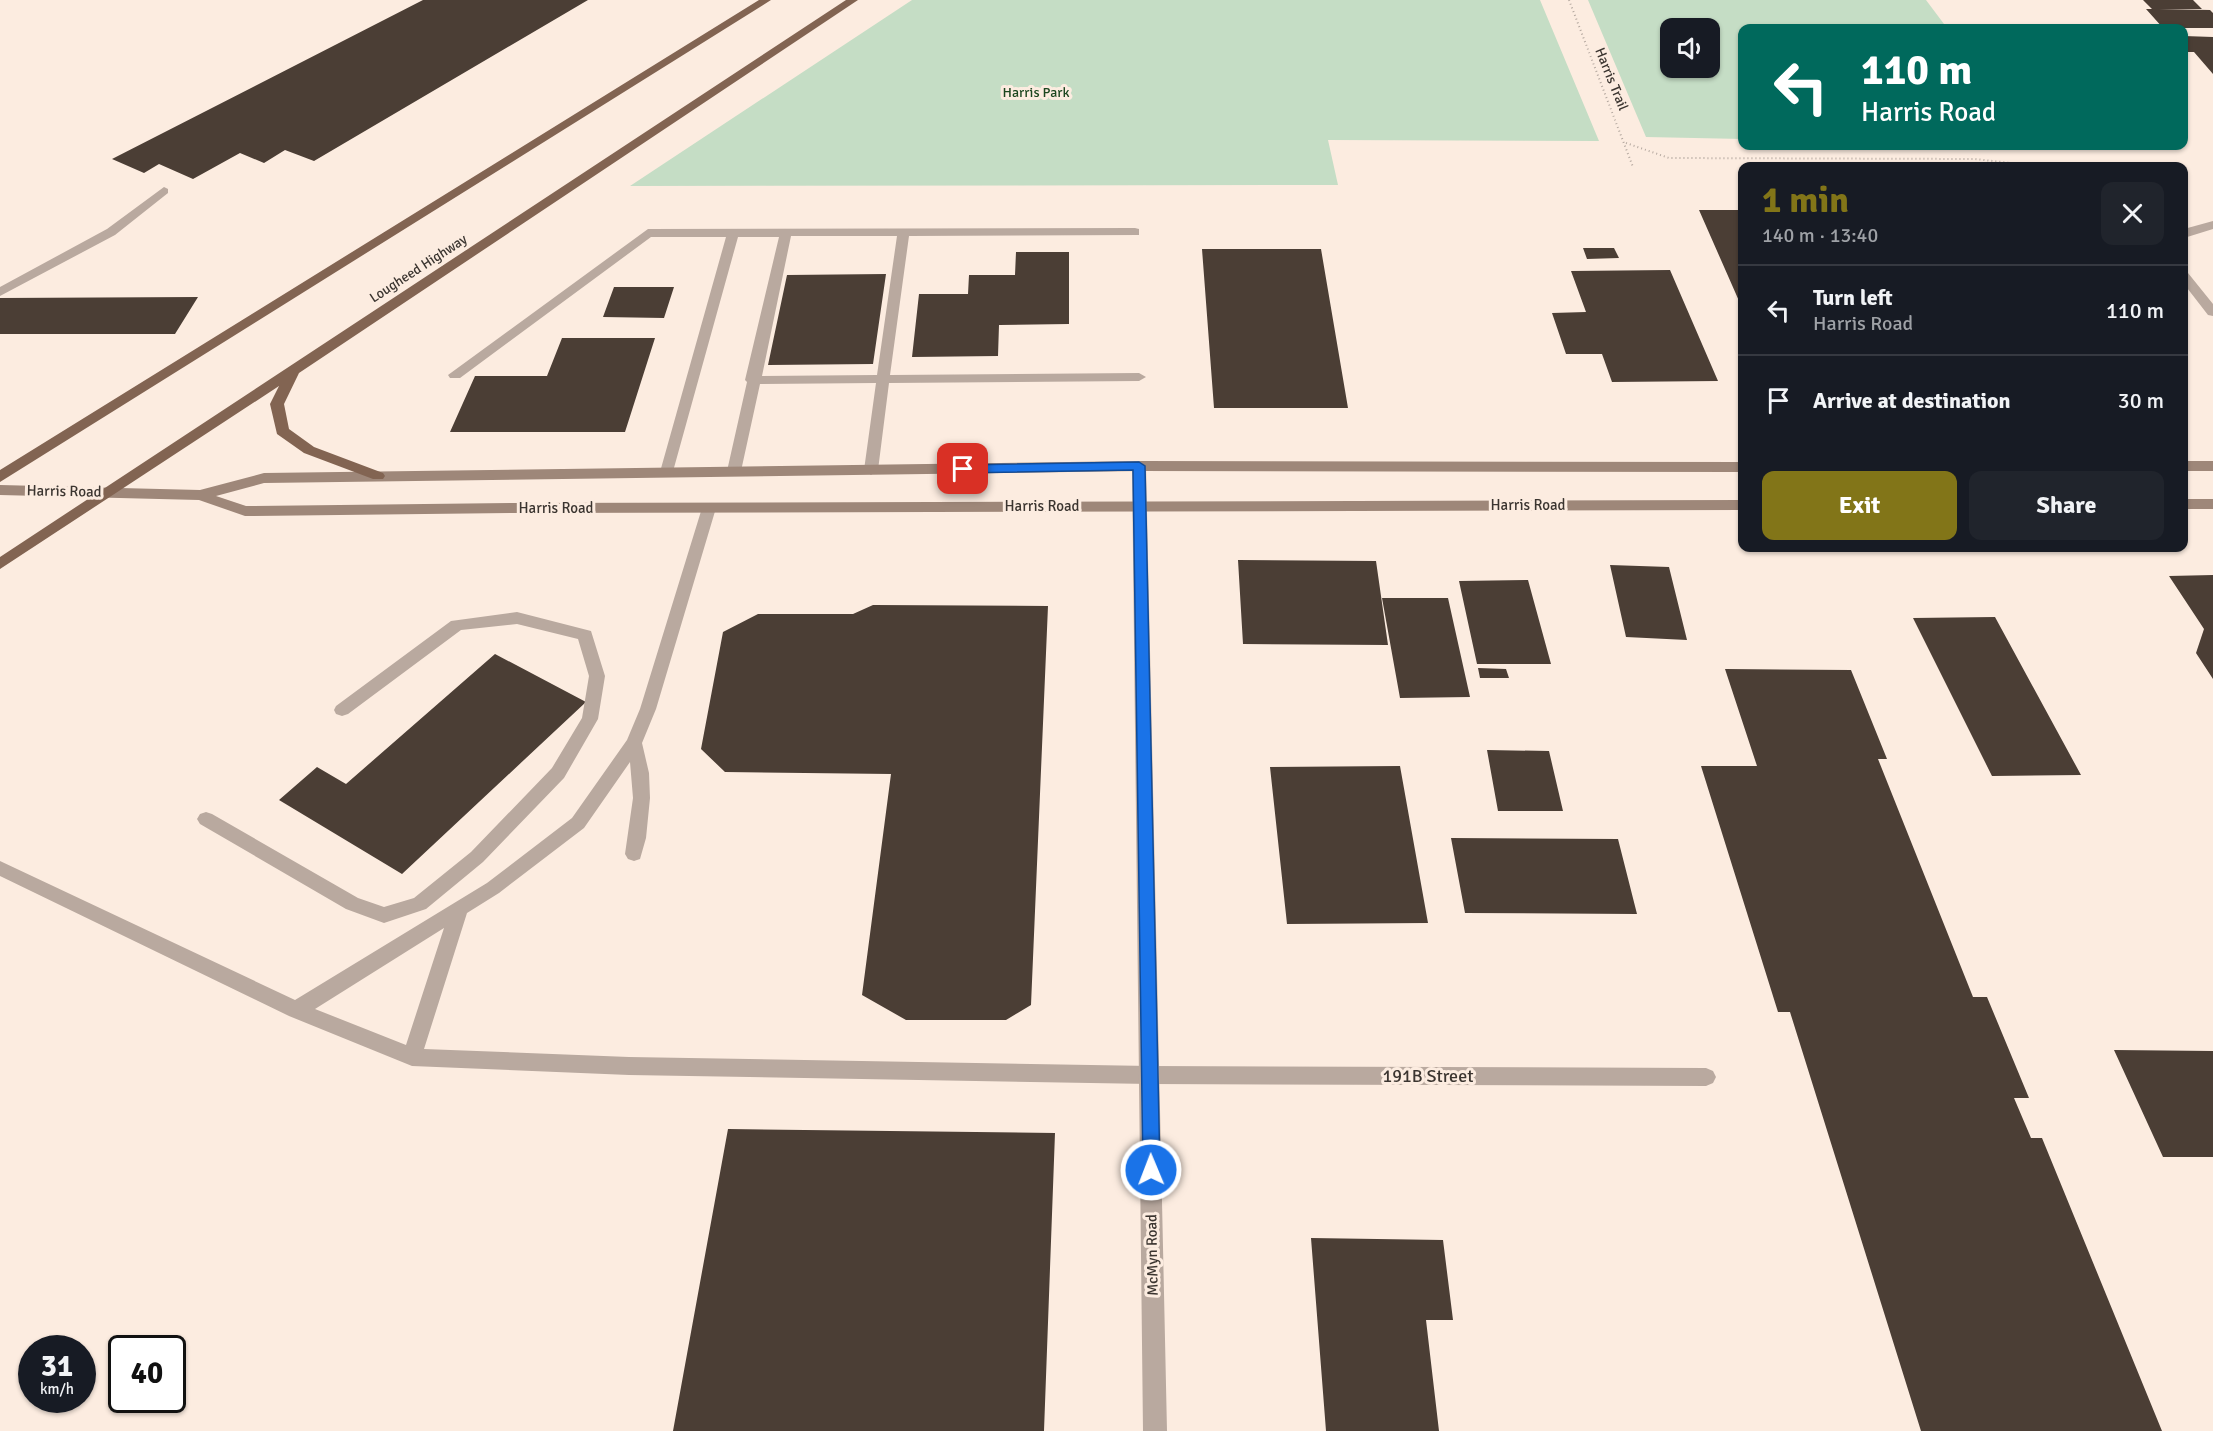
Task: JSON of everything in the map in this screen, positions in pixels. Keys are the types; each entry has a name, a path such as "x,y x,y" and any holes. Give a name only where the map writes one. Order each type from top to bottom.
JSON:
{"highway":[{"path":"0,477 766,0"},
{"name":"Lougheed Highway","path":"0,564 854,0"},
{"path":"293,370 277,404 282,430 309,450 378,476"}],"main road":[{"name":"Harris Road","path":"200,495 264,478 1139,466 1738,467"},
{"path":"2188,466 2213,466"},
{"name":"Harris Road","path":"0,490 200,495 245,511 1738,505"},
{"path":"2188,504 2213,504"}],"street":[{"path":"0,292 111,232 164,191"},
{"path":"2188,232 2213,225"},
{"path":"455,375 648,233 1135,232"},
{"path":"667,472 733,233"},
{"path":"734,471 752,380 786,233"},
{"path":"870,470 903,233"},
{"path":"2188,281 2213,312"},
{"path":"752,380 1139,377"},
{"name":"McMyn Road","path":"1139,466 1155,1431"},
{"path":"296,1010 493,888 578,823 634,742 648,709 709,508"},
{"path":"206,819 352,904 384,915 420,904 477,857 558,773 590,719 597,676 585,635 517,618 457,625 342,710"},
{"path":"634,742 642,773 642,804 634,854"},
{"name":"191B Street","path":"0,868 296,1010 412,1057 629,1066 1150,1075 1706,1077"},
{"path":"412,1057 460,908"}],"path":[{"name":"Harris Trail","path":"1569,0 1626,143 1633,167"},
{"path":"1626,143 1669,158 1975,159 2002,162"}],"green space":[{"name":"Harris Park","path":"912,0 1540,0 1599,141 1328,140 1338,185 630,186"},
{"path":"1588,0 1926,0 1944,24 1738,24 1738,139 1646,137"}],"building":[{"path":"423,0 588,0 314,161 285,150 264,163 240,153 193,179 159,164 144,173 112,159"},
{"path":"2143,0 2193,0 2202,9 2159,9 2210,10 2213,13 2213,28 2188,28 2188,24 2159,24 2146,9 2152,9"},
{"path":"2188,36 2213,37 2213,74 2194,52 2188,52"},
{"path":"1699,210 1738,210 1738,299"},
{"path":"1583,248 1614,248 1619,258 1587,259"},
{"path":"1202,249 1321,249 1348,408 1214,408"},
{"path":"1016,252 1069,252 1069,324 999,325 998,356 912,357 919,294 968,294 969,275 1015,275"},
{"path":"1670,270 1718,381 1612,382 1602,354 1566,354 1552,313 1586,312 1571,271"},
{"path":"886,274 873,364 768,365 787,275"},
{"path":"614,287 674,287 664,318 603,317"},
{"path":"198,297 175,334 0,334 0,298"},
{"path":"562,338 655,338 625,432 450,432 475,376 547,376"},
{"path":"1238,560 1376,561 1388,645 1243,644"},
{"path":"1610,565 1669,567 1687,640 1626,637"},
{"path":"2213,575 2213,679 2196,653 2204,629 2169,576"},
{"path":"1528,580 1551,664 1477,664 1459,581"},
{"path":"1382,598 1448,598 1470,697 1400,698"},
{"path":"873,605 1048,606 1031,1005 1006,1020 906,1020 862,995 891,774 725,772 701,749 723,632 758,614 853,614"},
{"path":"1995,617 2081,775 1992,776 1913,618"},
{"path":"495,654 586,702 402,874 279,800 317,767 346,784"},
{"path":"1478,668 1506,669 1509,678 1480,678"},
{"path":"1725,669 1851,670 1887,759 1878,759 1973,997 1987,997 2029,1098 2014,1098 2031,1138 2042,1138 2162,1431 1921,1431 1790,1012 1778,1012 1701,766 1757,766"},
{"path":"1487,750 1549,751 1563,811 1498,811"},
{"path":"1400,766 1428,923 1287,924 1270,767"},
{"path":"1451,838 1618,839 1637,914 1465,913"},
{"path":"2114,1050 2213,1051 2213,1157 2163,1157"},
{"path":"728,1129 1055,1133 1044,1431 673,1431"},
{"path":"1311,1238 1443,1240 1453,1320 1426,1320 1439,1431 1326,1431"}],"route":[{"path":"963,469 1139,466 1151,1170"}]}
